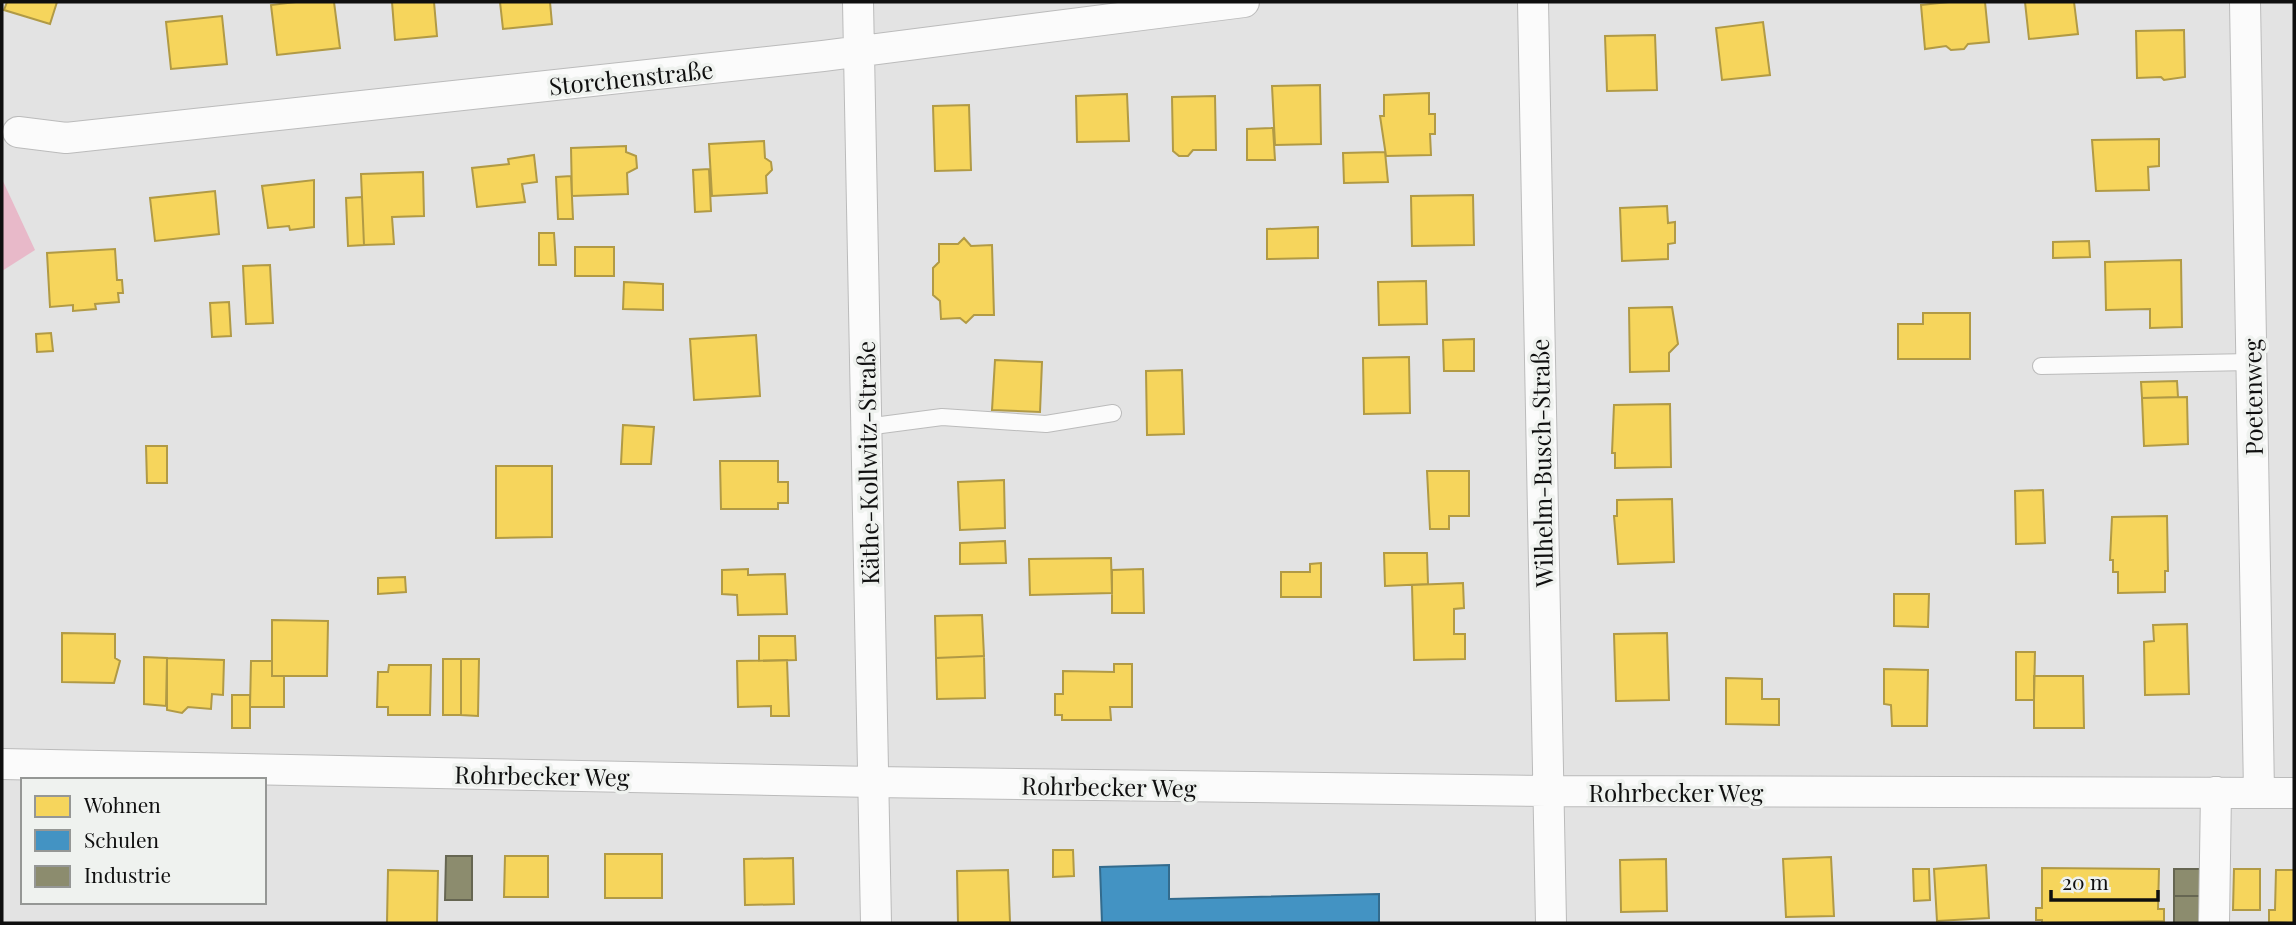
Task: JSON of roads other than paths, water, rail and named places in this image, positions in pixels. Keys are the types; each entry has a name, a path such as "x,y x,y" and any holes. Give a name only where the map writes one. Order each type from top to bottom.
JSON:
{"street":[{"name":"Käthe-Kollwitz-Straße","path":"858,2 876,923"},
{"name":"Storchenstraße","path":"18,132 66,138 859,51 1244,2"},
{"name":"Wilhelm-Busch-Straße","path":"1534,2 1551,923"},
{"name":"Poetenweg","path":"2245,2 2259,792"},
{"name":"Rohrbecker Weg","path":"2,764 873,782 1547,792 2294,793"},
{"path":"2214,923 2216,792"}],"lane":[{"path":"2041,366 2251,362"},
{"path":"866,427 943,417 1046,424 1113,413"}]}
